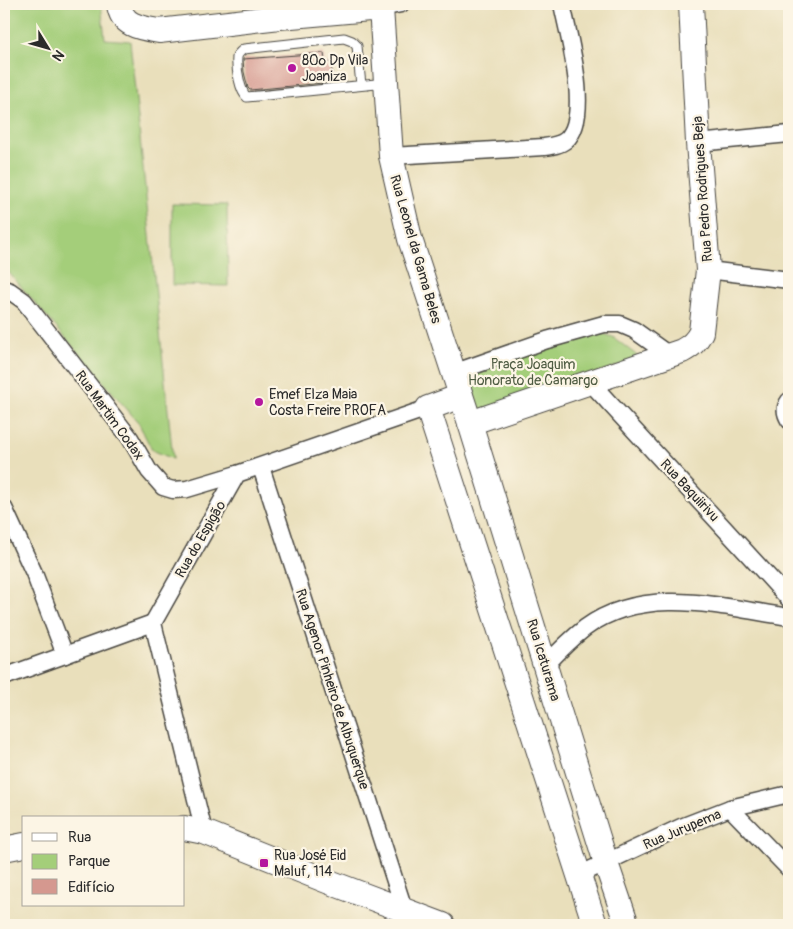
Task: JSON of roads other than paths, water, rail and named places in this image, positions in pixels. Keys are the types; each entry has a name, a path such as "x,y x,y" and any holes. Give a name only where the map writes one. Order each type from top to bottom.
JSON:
{"street":[{"path":"391,156 544,147 559,144 566,140 574,128 578,113 578,89 562,4"},
{"name":"Rua Pedro Rodrigues Beja","path":"669,355 691,346 697,340 700,332 708,270 698,143 691,4"},
{"path":"124,13 144,29 159,31 391,6"},
{"name":"Rua Leonel da Gama Beles","path":"391,6 386,83 391,156 410,240 461,396"},
{"path":"698,143 789,134"},
{"path":"708,270 789,280"},
{"name":"Rua Martim Codax","path":"4,289 24,301 130,438 149,471 163,487 173,490 187,489 237,474"},
{"path":"453,373 547,340 604,324 620,324 634,330 669,355"},
{"path":"470,423 669,355"},
{"name":"Rua Baquiirivu","path":"590,382 789,599"},
{"path":"237,474 461,396"},
{"name":"Rua Icaturama","path":"461,396 626,925"},
{"path":"789,402 785,412 789,420"},
{"path":"428,408 596,925"},
{"name":"Rua Agenor Pinheiro de Albuquerque","path":"261,467 405,912"},
{"name":"Rua do Espigão","path":"153,622 237,474"},
{"path":"4,508 34,573 64,654"},
{"path":"546,665 586,628 612,612 646,603 679,601 789,617"},
{"path":"4,677 153,622 194,830 443,925"},
{"name":"Rua Jurupema","path":"579,874 681,827 730,808 789,794"},
{"path":"730,808 789,869"},
{"path":"4,849 22,845"}],"lane":[{"path":"361,85 357,46 352,41 344,38 244,48 237,58 242,94 247,97 386,83"}],"place":[{"name":"80º Dp Vila Joaniza","path":"292,68"},
{"name":"Emef Elza Maia Costa Freire PROFA","path":"259,402"},
{"name":"Rua José Eid Maluf, 114","path":"264,863"}],"park label":[{"name":"Praça Joaquim Honorato de Camargo","path":"533,372"}]}
